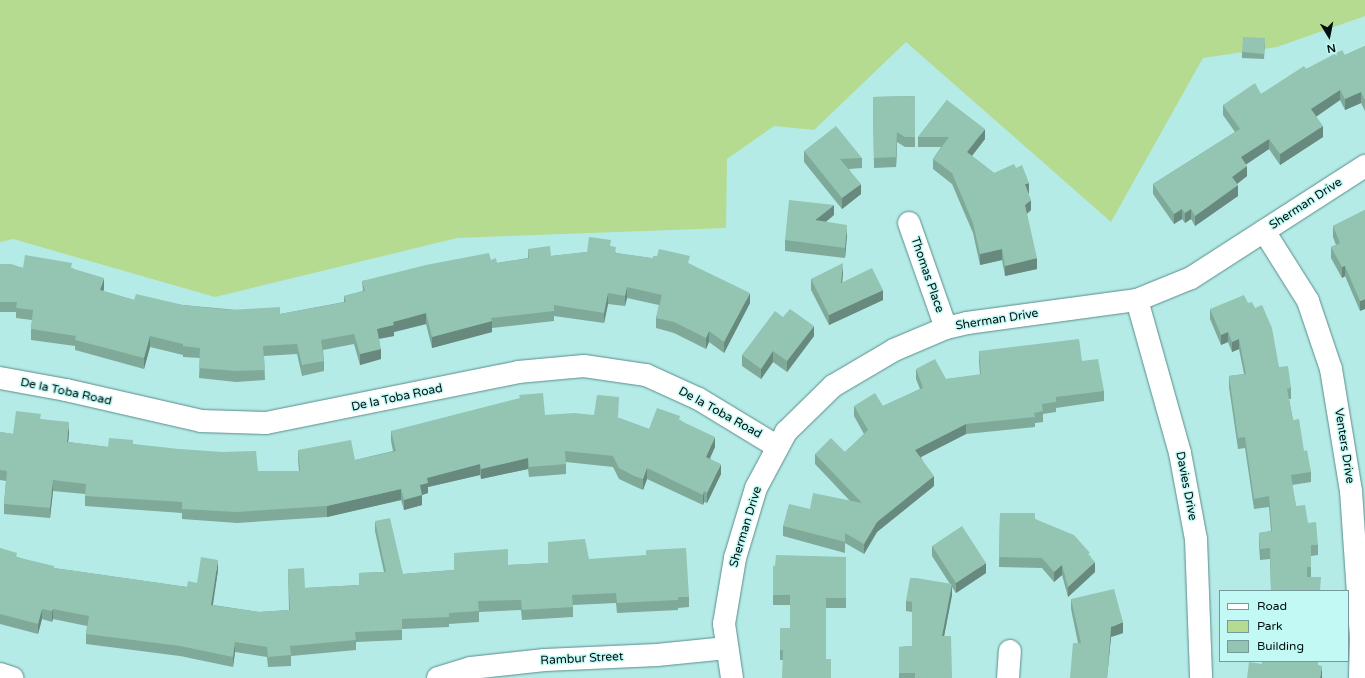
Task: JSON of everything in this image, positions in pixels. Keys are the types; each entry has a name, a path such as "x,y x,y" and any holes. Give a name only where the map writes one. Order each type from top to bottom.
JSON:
{"street":[{"name":"Sherman Drive","path":"732,678 724,624 735,558 756,488 786,432 833,386 894,350 946,328 967,323 1137,300 1191,278 1365,166"},
{"name":"Thomas Place","path":"909,222 946,328"},
{"name":"Venters Drive","path":"1264,231 1308,301 1332,369 1352,491 1361,636 1360,678"},
{"name":"Davies Drive","path":"1137,300 1180,453 1196,539 1201,678"},
{"name":"De la Toba Road","path":"0,378 66,390 201,420 266,423 518,372 584,366 646,375 699,399 778,447"},
{"name":"Rambur Street","path":"438,678 471,668 545,660 657,655 727,648"},
{"path":"1008,678 1010,651"},
{"path":"0,674 12,678"}],"green space":[{"path":"0,0 1365,0 1365,16 1277,47 1203,58 1111,222 906,42 814,130 774,126 727,159 726,228 457,238 215,297 13,239 0,242"}],"building":[{"path":"1243,37 1265,38 1264,54 1242,52"},
{"path":"1365,46 1365,100 1361,92 1345,99 1340,90 1311,109 1323,126 1280,154 1269,139 1241,157 1247,166 1232,177 1238,185 1195,216 1191,209 1185,213 1182,209 1174,214 1153,184 1240,129 1223,105 1255,83 1261,94 1304,66 1306,69 1342,50 1345,55"},
{"path":"915,96 915,137 905,137 897,132 896,157 874,158 873,97"},
{"path":"947,100 985,129 967,152 994,173 1014,164 1016,168 1022,165 1029,183 1025,184 1031,200 1025,205 1037,258 1005,266 1002,249 980,254 973,223 952,173 933,159 949,137 918,137"},
{"path":"836,126 862,158 840,159 861,184 842,198 804,151"},
{"path":"789,200 834,205 815,220 847,225 845,248 785,240"},
{"path":"1365,210 1365,299 1360,301 1345,266 1342,267 1331,247 1340,243 1333,226"},
{"path":"589,237 611,240 610,246 616,247 615,253 653,258 653,256 657,256 659,249 690,256 688,263 750,293 724,342 709,331 706,338 674,322 656,318 662,295 627,287 625,296 608,293 604,313 554,305 554,311 491,318 492,321 432,337 426,313 393,322 394,325 377,329 381,349 360,354 354,334 321,340 324,361 302,365 297,344 263,346 265,370 236,371 199,368 200,348 183,346 183,344 150,336 144,358 75,340 76,336 31,329 33,310 16,308 17,302 0,302 0,264 11,264 23,268 25,255 72,263 71,268 104,278 100,290 134,300 136,294 183,305 230,310 280,307 280,314 346,302 344,296 365,291 362,281 426,265 489,253 491,260 496,258 497,263 529,258 528,249 550,246 551,256 587,252"},
{"path":"843,263 841,283 872,268 883,290 829,315 811,279"},
{"path":"1244,295 1248,303 1252,302 1255,308 1262,305 1272,328 1279,367 1288,366 1291,388 1287,389 1293,420 1299,419 1304,451 1307,450 1311,472 1291,475 1296,506 1305,505 1308,523 1316,522 1318,545 1311,545 1311,567 1307,567 1307,577 1321,577 1320,590 1271,590 1270,548 1260,549 1259,533 1272,531 1269,496 1254,499 1245,437 1238,438 1229,376 1246,374 1239,339 1232,342 1228,332 1221,335 1210,309"},
{"path":"790,309 814,326 787,361 773,351 761,369 742,355 775,311 783,317"},
{"path":"1079,339 1082,361 1098,359 1104,391 1056,397 1056,402 1042,404 1043,411 1034,413 1035,417 966,424 915,450 934,476 877,522 864,544 845,533 845,542 783,526 789,504 810,509 813,493 862,503 815,454 831,438 845,452 868,430 854,406 875,393 883,406 923,388 916,369 935,359 946,379 981,374 979,351"},
{"path":"543,393 545,415 574,413 594,415 597,395 619,397 618,418 649,429 657,408 680,416 679,420 715,437 706,457 721,464 707,493 704,491 703,495 647,468 643,479 634,476 619,468 613,456 565,451 566,464 529,467 528,458 481,469 480,464 427,478 428,483 420,485 422,495 404,500 401,489 327,506 237,512 182,509 182,502 85,496 86,484 53,480 50,508 4,504 7,471 0,470 0,432 13,434 16,411 41,414 40,419 69,422 67,442 108,447 109,438 133,440 133,444 179,449 223,452 256,451 258,471 300,471 298,450 351,440 355,460 396,451 391,431 520,398 519,395"},
{"path":"1000,513 1035,513 1035,519 1074,535 1090,553 1088,554 1095,562 1068,587 1062,565 1054,572 1042,558 999,557"},
{"path":"390,518 403,574 454,570 454,553 508,549 508,565 548,563 548,542 585,539 589,559 646,555 646,550 686,548 689,597 678,597 678,600 617,603 616,593 572,595 573,607 522,610 521,600 478,601 479,611 449,613 449,617 402,619 402,630 355,632 356,640 290,646 291,655 268,657 267,647 235,642 233,657 180,646 86,634 89,616 53,609 52,611 42,609 38,624 0,614 0,548 17,553 16,557 54,566 54,568 187,587 188,581 197,583 201,557 218,560 211,605 259,612 290,610 288,569 304,568 305,588 359,585 359,573 386,572 375,521"},
{"path":"962,526 986,563 956,583 932,546"},
{"path":"776,555 846,557 846,598 826,598 826,659 831,659 831,678 782,678 783,650 780,650 780,628 790,628 790,595 773,595 773,566 775,566"},
{"path":"910,578 952,584 942,636 951,636 952,678 915,678 915,673 899,673 899,647 912,646 912,602 906,601"},
{"path":"1114,589 1123,622 1111,627 1107,678 1070,678 1073,643 1081,643 1071,599"},
{"path":"1249,662 1262,664 1262,662 1318,662 1318,665 1322,666 1320,678 1247,678"}]}
